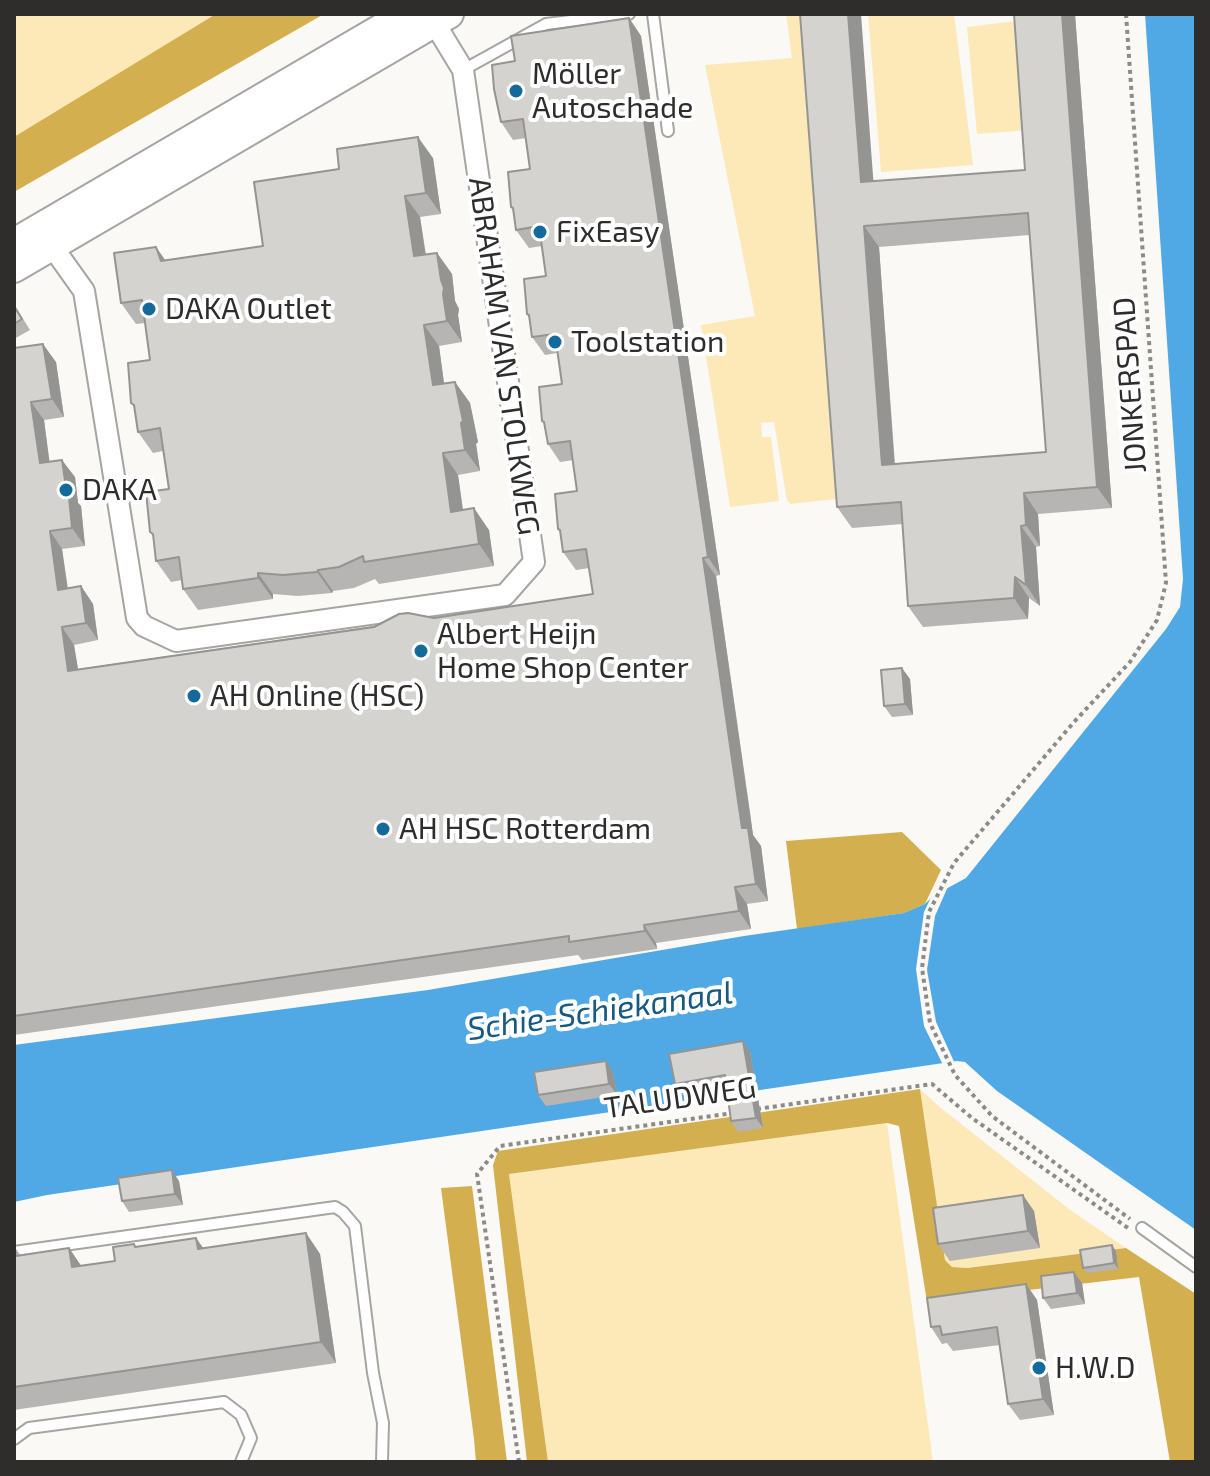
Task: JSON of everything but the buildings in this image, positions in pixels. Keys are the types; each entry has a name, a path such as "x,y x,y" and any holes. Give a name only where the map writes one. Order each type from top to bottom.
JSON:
{"street":[{"name":"ABRAHAM VAN STOLKWEG","path":"14,268 46,237 406,14"},
{"name":"ABRAHAM VAN STOLKWEG","path":"14,243 46,237 438,17 463,70 534,562 505,595 176,641 144,626 137,618 84,291 46,237"}],"lane":[{"path":"463,70 546,24 629,14"},
{"path":"653,14 668,131"},
{"path":"14,1252 335,1207 355,1226 373,1373 383,1423 382,1462"},
{"path":"1142,1228 1196,1267"},
{"path":"14,1439 29,1428 224,1402 241,1415 251,1438 241,1462"}],"path":[{"name":"JONKERSPAD","path":"1126,14 1166,583 1157,620 1130,662 1074,722 954,863 929,912 922,968 930,1023 955,1075 992,1116 1142,1228"},
{"name":"TALUDWEG","path":"519,1462 477,1174 500,1146 932,1084 972,1118 1135,1233 1142,1228"}],"shaded area":[{"path":"14,14 265,14 14,161"},
{"path":"216,14 324,14 14,192 14,137"},
{"path":"786,14 801,14 836,499 791,504 787,501 774,422 761,423 762,437 771,437 779,501 730,507 701,325 755,316 705,65 792,58"},
{"path":"868,14 954,14 973,165 881,172"},
{"path":"1024,20 1030,130 977,134 967,27"},
{"path":"902,832 941,870 925,904 904,913 797,929 786,841"},
{"path":"920,1089 1069,1209 1126,1248 967,1268 952,1267 945,1260"},
{"path":"920,1089 945,1260 952,1267 967,1268 1126,1248 1196,1294 1196,1462 1170,1462 1139,1277 927,1302 899,1126 887,1123 509,1174 548,1462 527,1462 493,1165 498,1151"},
{"path":"887,1123 933,1462 548,1462 509,1174"},
{"path":"472,1186 507,1462 476,1462 441,1188"}],"water":[{"name":"Schie-Schiekanaal","path":"1145,14 1196,14 1196,1230 997,1091 965,1062 957,1061 14,1202 14,1045 428,990 744,936 904,913 925,904 933,896 966,878 1166,629 1180,607 1183,579"}],"pier":[{"path":"950,882 935,916 927,970 936,1022 956,1066 944,1067 924,1026 916,969 924,912 934,891"}],"place":[{"name":"Möller Autoschade","path":"516,91"},
{"name":"FixEasy","path":"540,232"},
{"name":"DAKA Outlet","path":"149,309"},
{"name":"Toolstation","path":"555,342"},
{"name":"DAKA","path":"66,490"},
{"name":"Albert Heijn Home Shop Center","path":"421,651"},
{"name":"AH Online (HSC)","path":"194,696"},
{"name":"AH HSC Rotterdam","path":"383,829"},
{"name":"H.W.D","path":"1039,1368"}]}
